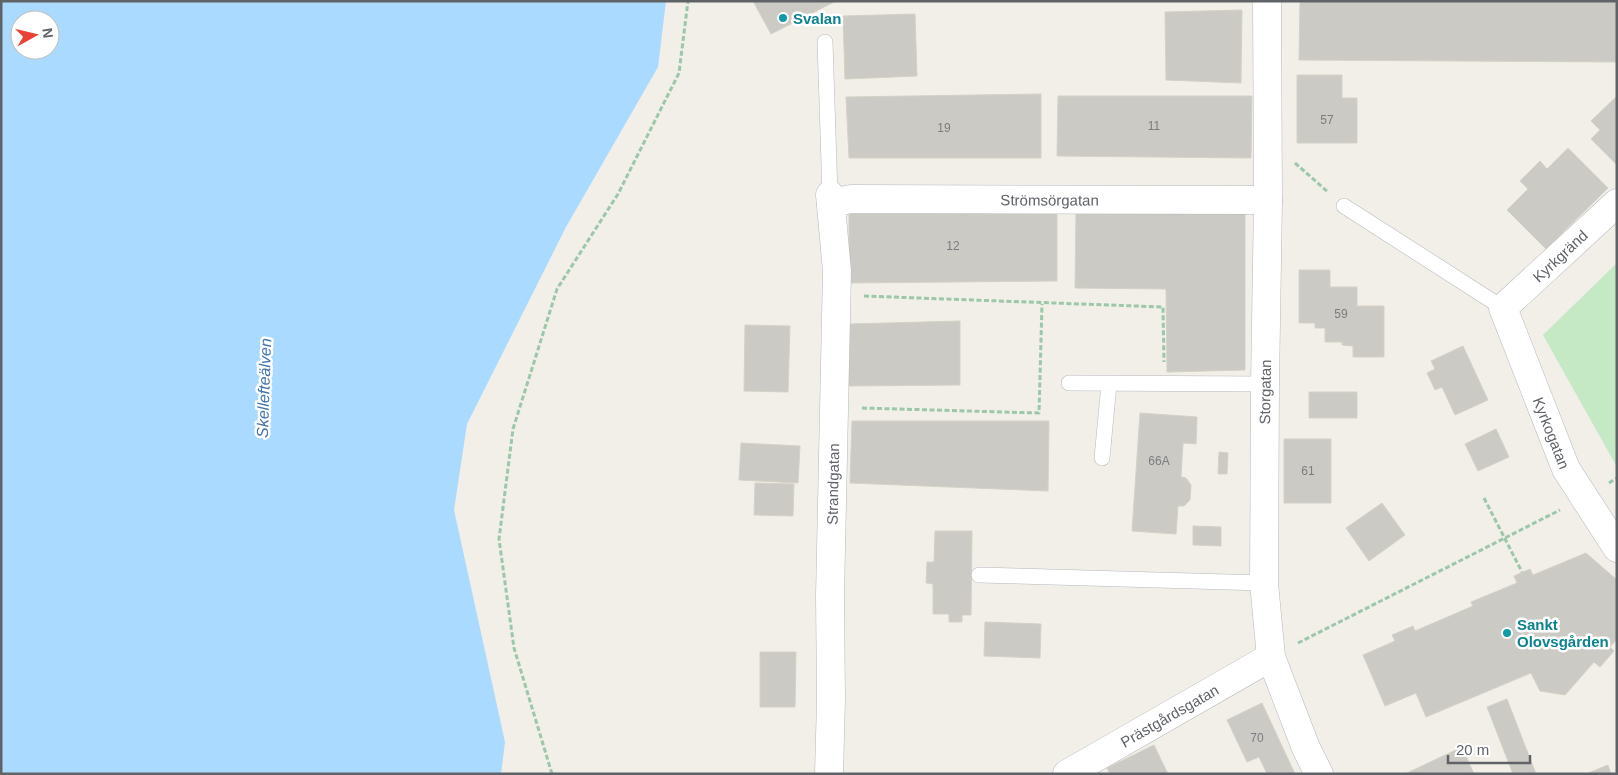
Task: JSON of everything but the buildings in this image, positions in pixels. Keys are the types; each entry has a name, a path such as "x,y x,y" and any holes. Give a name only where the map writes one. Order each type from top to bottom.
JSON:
{"street":[{"name":"Storgatan","path":"1267,1 1268,200 1264,384 1264,583 1270,657 1318,774"},
{"name":"Strömsörgatan","path":"830,199 1268,200"},
{"name":"Strandgatan","path":"829,774 831,700 830,596 837,270 830,199"},
{"name":"Kyrkgränd","path":"1503,308 1617,203"},
{"name":"Kyrkogatan","path":"1503,308 1566,469 1617,548"},
{"name":"Prästgårdsgatan","path":"1067,774 1270,657"}],"lane":[{"path":"825,42 830,199"},
{"path":"1344,206 1503,308"},
{"path":"1069,383 1264,384"},
{"path":"1102,458 1109,384"},
{"path":"978,575 1264,583"}],"path":[{"path":"552,774 514,648 499,540 513,429 557,289 618,194 679,73 688,1"},
{"path":"1292,160 1344,206"},
{"path":"836,295 1163,307 1164,384"},
{"path":"834,407 1039,414 1042,304"},
{"path":"1484,498 1522,572"},
{"path":"1270,657 1584,498"}],"green space":[{"path":"1617,263 1617,467 1543,335"}],"water":[{"name":"Skellefteälven","path":"1,1 666,1 658,67 566,227 467,424 454,510 505,742 501,774 1,774"}],"place":[{"name":"Svalan","path":"783,18"},
{"name":"Sankt Olovsgården","path":"1507,633"}]}
